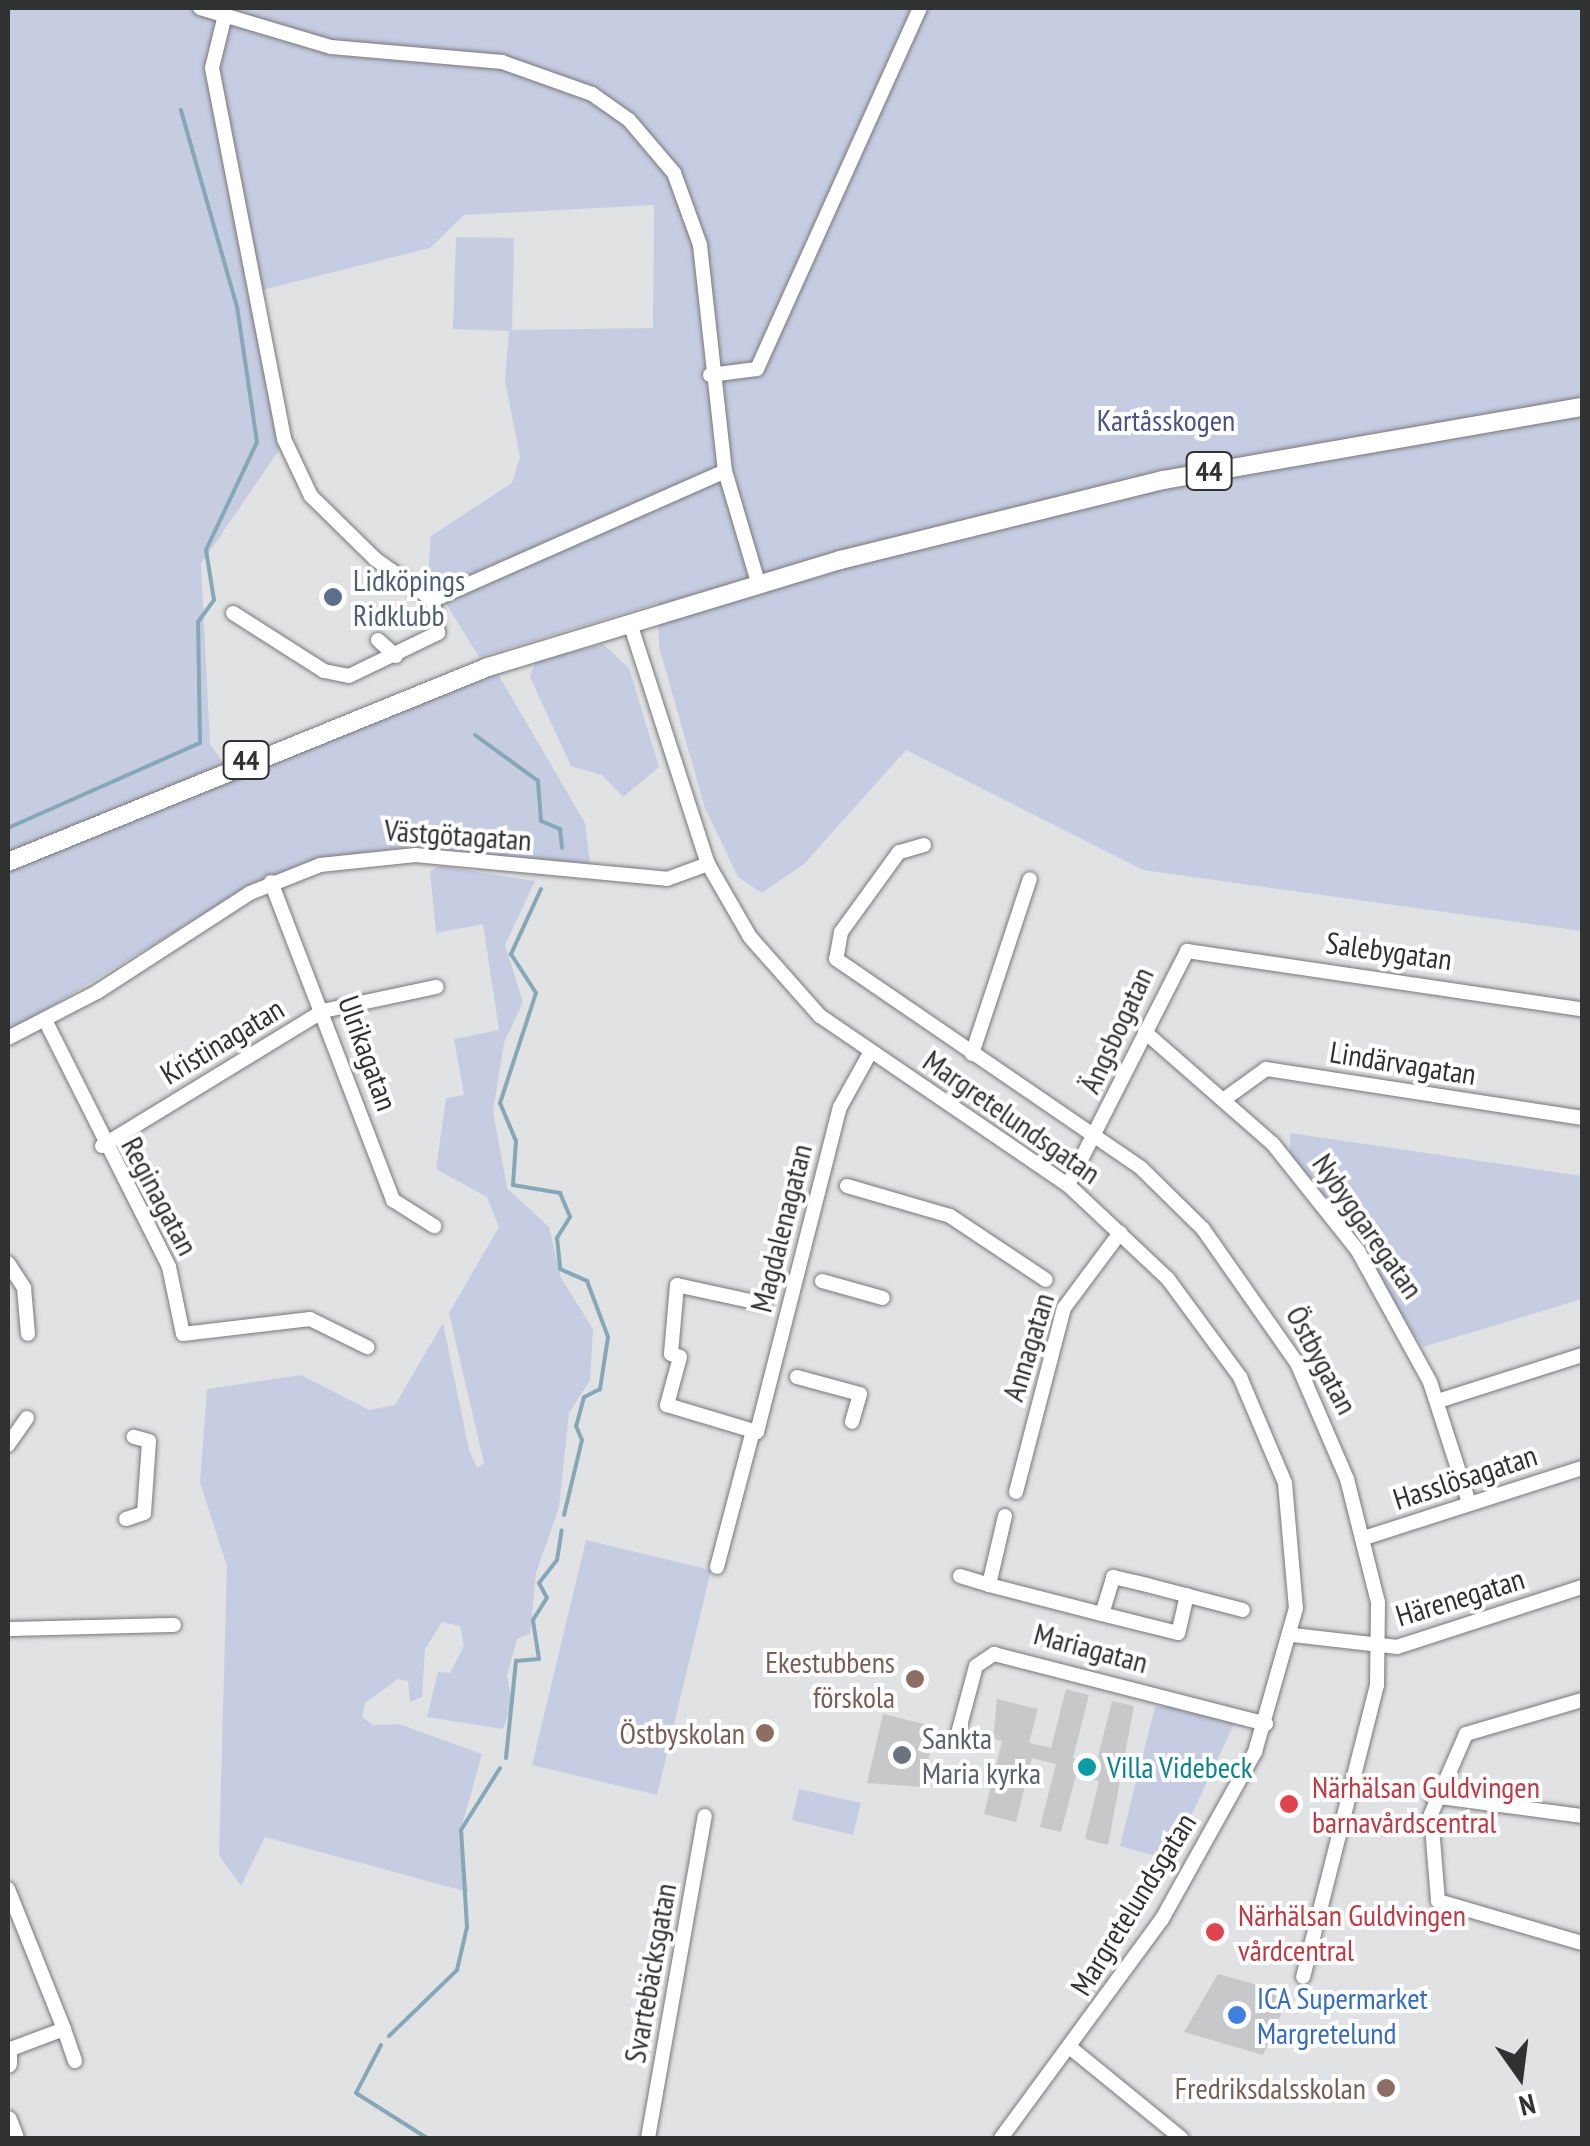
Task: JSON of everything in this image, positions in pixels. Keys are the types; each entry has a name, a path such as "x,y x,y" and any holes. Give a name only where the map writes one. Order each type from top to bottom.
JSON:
{"main road":[{"name":"44","path":"8,862 310,734 630,623 1163,480 1582,408"},
{"path":"8,2050 8,2064"},
{"path":"8,2120 14,2138"}],"street":[{"path":"200,8 224,19 332,47 502,62 592,94 629,120 689,204 725,471 759,586"},
{"path":"710,375 758,369 920,8"},
{"path":"224,19 212,68 284,439 311,496 433,600 438,633 396,656 336,676 233,613"},
{"path":"433,600 725,471"},
{"name":"Margretelundsgatan","path":"630,623 708,864 776,970 870,1053 1068,1185 1120,1233 1218,1342 1267,1430 1295,1535 1293,1636 1266,1724 1162,1920 1072,2049 1002,2138"},
{"path":"378,640 396,656"},
{"name":"Östbygatan","path":"924,845 899,852 841,932 836,959 1096,1136 1204,1229 1275,1325 1327,1426 1364,1538 1379,1649 1370,1722 1303,1978"},
{"name":"Västgötagatan","path":"8,1038 46,1022 271,882 392,854 630,879 708,864"},
{"path":"972,1054 1030,879"},
{"name":"Ulrikagatan","path":"271,882 393,1200 434,1226"},
{"name":"Salebygatan","path":"1186,950 1582,1009"},
{"name":"Ängsbogatan","path":"1068,1185 1096,1136 1186,950"},
{"name":"Kristinagatan","path":"102,1146 323,1011 436,986"},
{"name":"Reginagatan","path":"46,1022 102,1146 169,1267 186,1336 310,1319 367,1347"},
{"name":"Nybyggaregatan","path":"1145,1032 1226,1098 1343,1230 1438,1401 1469,1504"},
{"name":"Magdalenagatan","path":"717,1567 840,1107 870,1053"},
{"name":"Lindärvagatan","path":"1226,1098 1266,1069 1582,1118"},
{"path":"846,1186 940,1211 1046,1280"},
{"name":"Annagatan","path":"1016,1492 1067,1301 1120,1233"},
{"path":"8,1264 24,1288 28,1334"},
{"path":"822,1281 884,1298"},
{"path":"756,1427 668,1404 680,1357 671,1354 671,1300 677,1285 694,1282 764,1304"},
{"path":"1438,1401 1582,1355"},
{"path":"797,1377 860,1394 852,1422"},
{"path":"8,1445 27,1418"},
{"path":"126,1519 144,1513 149,1441 134,1436"},
{"name":"Hasslösagatan","path":"1364,1538 1582,1468"},
{"path":"989,1584 1005,1516"},
{"path":"960,1576 1178,1634 1187,1595"},
{"path":"1102,1614 1112,1577 1244,1610"},
{"name":"Härenegatan","path":"1293,1636 1379,1649 1582,1587"},
{"path":"8,1629 174,1625"},
{"name":"Mariagatan","path":"957,1737 976,1666 994,1654 1266,1724"},
{"path":"1582,1700 1466,1734 1432,1796 1438,1900 1582,1943"},
{"path":"1432,1796 1582,1816"},
{"name":"Svartebäcksgatan","path":"648,2138 705,1816"},
{"path":"8,1890 75,2061"},
{"path":"8,2050 64,2029"},
{"path":"1072,2049 1158,2133 1181,2138"}],"green space":[{"name":"Kartåsskogen","path":"8,8 1582,8 1582,931 1143,870 906,750 804,864 762,893 738,877 705,808 659,647 658,603 479,657 428,574 431,536 512,483 520,457 505,381 509,331 453,329 456,237 514,238 512,330 653,328 654,205 464,215 430,248 258,291 279,450 201,564 210,744 234,777 498,674 585,823 590,863 392,849 319,859 247,888 8,1032"},
{"path":"603,644 629,668 659,767 623,797 602,775 571,766 530,677 536,661"},
{"path":"441,866 535,881 505,945 523,1002 504,1043 493,1111 507,1188 549,1227 561,1278 593,1329 590,1380 569,1413 559,1507 536,1573 530,1634 517,1639 507,1675 512,1704 503,1729 427,1717 438,1672 450,1673 464,1646 460,1626 442,1622 425,1649 422,1697 410,1702 408,1681 398,1679 365,1703 362,1717 373,1725 399,1724 482,1754 461,1829 468,1892 265,1837 241,1886 219,1855 227,1566 200,1483 207,1389 301,1375 369,1410 395,1405 443,1323 469,1450 477,1468 484,1463 449,1313 499,1227 487,1197 436,1169 446,1098 464,1095 454,1039 499,1030 483,924 436,933 430,871"},
{"path":"1290,1133 1582,1176 1582,1299 1423,1347 1290,1153"},
{"path":"586,1540 711,1570 657,1795 532,1765"},
{"path":"1190,1706 1235,1722 1191,1816 1166,1859 1120,1846 1155,1707"},
{"path":"799,1789 861,1803 853,1835 792,1820"}],"building":[{"name":"Villa Videbeck","path":"1066,1689 1089,1695 1073,1758 1096,1764 1112,1701 1134,1706 1108,1845 1085,1839 1099,1781 1076,1775 1061,1832 1040,1827 1056,1764 1032,1758 1016,1822 984,1814 1002,1741 993,1739 997,1699 1038,1709 1029,1743 1051,1748"},
{"name":"Sankta Maria kyrka","path":"883,1714 936,1727 922,1787 867,1783"},
{"name":"ICA Supermarket Margretelund","path":"1218,1974 1290,1994 1263,2055 1184,2032"}],"waterway":[{"path":"8,828 200,743 198,622 214,600 206,550 257,442 237,307 181,110"},
{"path":"475,735 538,781 541,821 560,829 562,848"},
{"path":"541,889 511,954 536,993 500,1103 516,1141 513,1185 560,1193 570,1217 557,1238 560,1269 587,1281 608,1337 600,1389 584,1397 576,1426 582,1440 564,1515"},
{"path":"506,1758 516,1661 539,1659 533,1620 547,1598 539,1583 557,1560 562,1530"},
{"path":"389,2036 457,1970 467,1927 461,1830 500,1768"},
{"path":"381,2045 356,2093 427,2138"}],"place":[{"name":"Lidköpings Ridklubb","path":"333,597"},
{"name":"Ekestubbens förskola","path":"915,1679"},
{"name":"Östbyskolan","path":"765,1733"},
{"name":"Sankta Maria kyrka","path":"902,1755"},
{"name":"Villa Videbeck","path":"1087,1767"},
{"name":"Närhälsan Guldvingen barnavårdscentral","path":"1289,1804"},
{"name":"Närhälsan Guldvingen vårdcentral","path":"1215,1932"},
{"name":"ICA Supermarket Margretelund","path":"1237,2015"},
{"name":"Fredriksdalsskolan","path":"1386,2088"}]}
